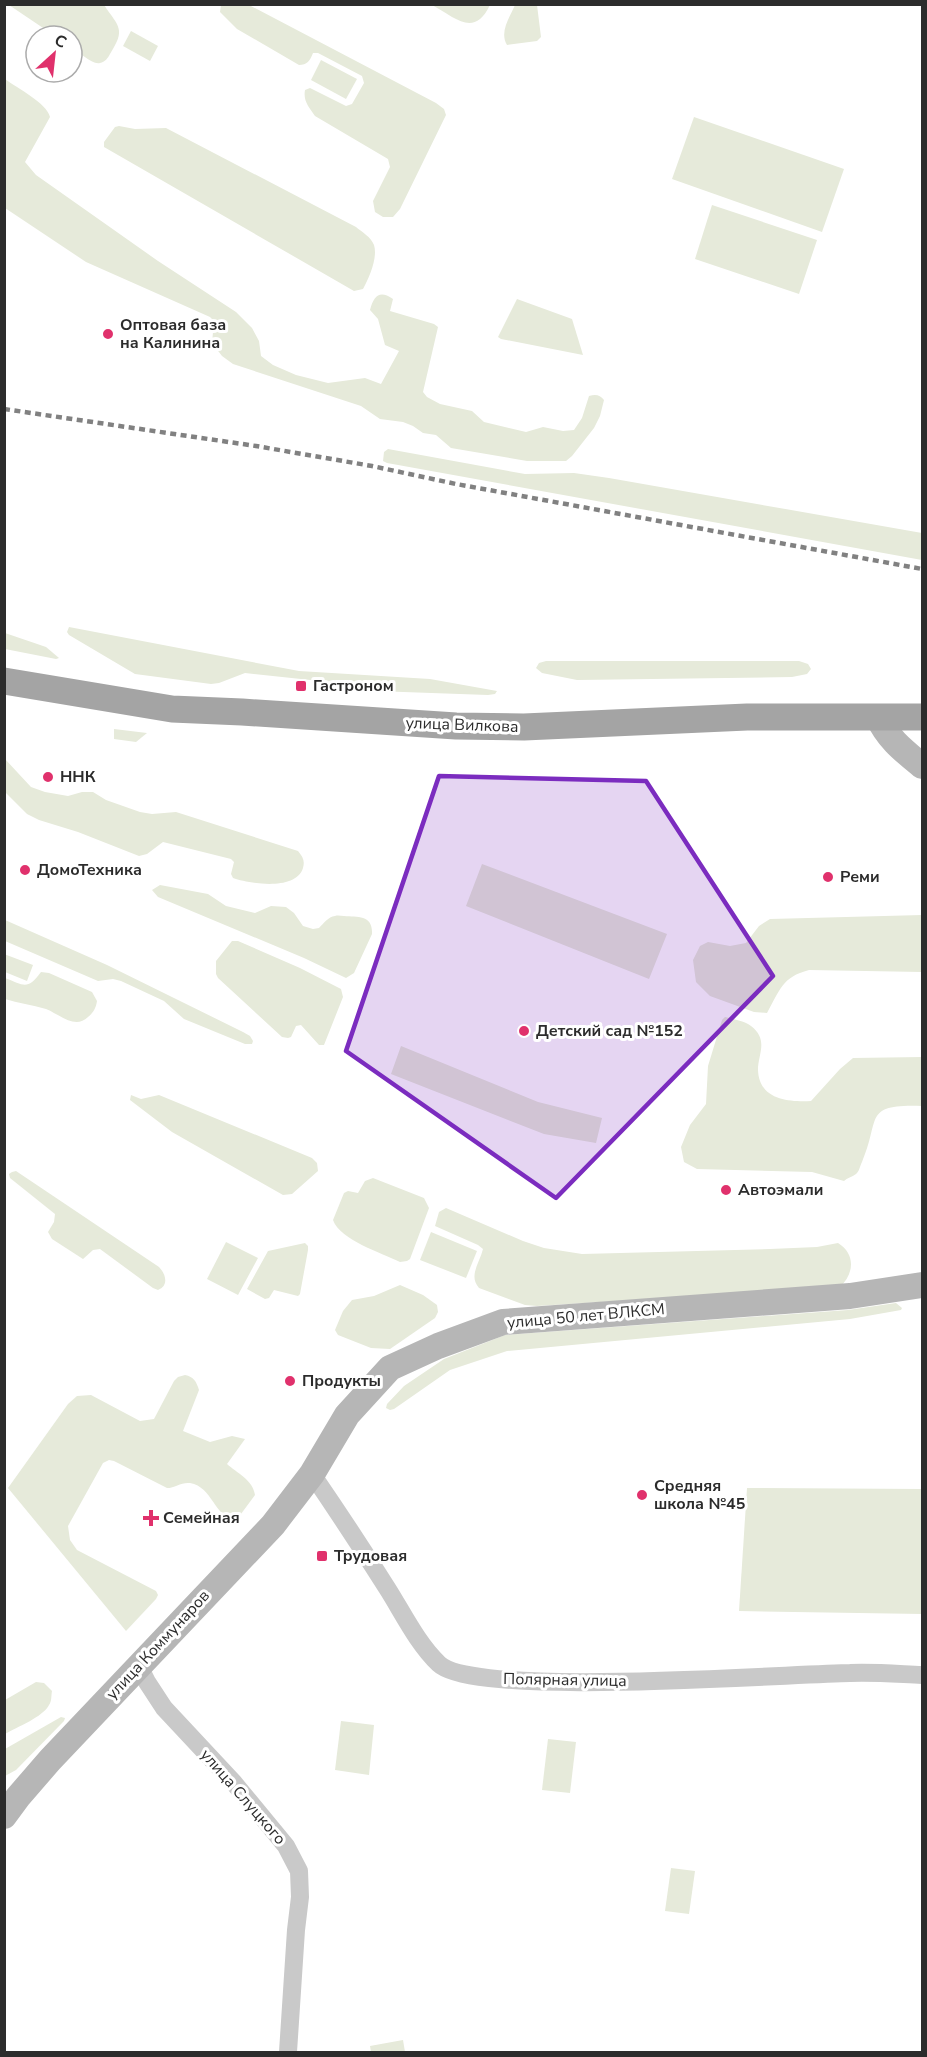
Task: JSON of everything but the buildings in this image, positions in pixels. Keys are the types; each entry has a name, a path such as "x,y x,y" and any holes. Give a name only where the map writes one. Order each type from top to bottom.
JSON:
{"main road":[{"name":"улица Вилкова","path":"4,681 171,710 242,712 456,726 524,727 747,717 922,717"},
{"path":"878,717 894,743 922,766"},
{"name":"улица 50 лет ВЛКСМ","path":"312,1474 347,1416 390,1368 502,1322 850,1296 922,1285"},
{"name":"улица Коммунаров","path":"4,1816 50,1760 273,1525 312,1474"}],"street":[{"name":"Полярная улица","path":"312,1474 349,1527 412,1629 439,1664 452,1672 490,1678 588,1683 851,1673 922,1675"},
{"name":"улица Слуцкого","path":"139,1666 164,1708 234,1783 286,1846 299,1871 300,1897 288,2052"}],"highlighted area":[{"path":"439,776 646,781 773,976 556,1198 346,1051"}],"green space":[{"path":"9,5 104,5 117,24 119,33 115,46 106,60 97,63 84,56 84,24 37,24"},
{"path":"221,5 249,5 444,109 446,115 400,209 393,217 383,217 375,212 373,201 390,167 388,159 315,116 305,97 305,90 310,88 346,106 352,104 364,83 362,76 318,53 313,53 308,62 299,65 237,29 220,12"},
{"path":"432,5 490,5 478,21 471,23 457,19"},
{"path":"515,5 537,5 541,37 537,41 507,45 505,30"},
{"path":"131,31 158,46 150,61 123,46"},
{"path":"321,60 357,79 346,99 311,80"},
{"path":"5,79 38,101 50,117 25,162 36,175 158,261 236,312 252,328 259,341 261,356 273,365 296,375 328,383 365,378 381,384 399,351 385,345 378,319 370,310 378,295 384,295 393,299 390,311 438,327 423,392 427,397 440,404 472,411 484,422 526,432 543,427 563,431 574,430 582,418 589,396 598,395 604,400 594,428 566,461 527,461 451,448 436,435 423,433 403,422 380,419 361,406 233,364 222,356 212,343 214,321 210,317 86,262 5,208"},
{"path":"694,117 844,169 822,232 672,179"},
{"path":"115,127 135,129 166,128 356,227 371,240 375,250 372,268 363,289 354,291 104,147 104,142"},
{"path":"712,205 817,240 799,294 695,259"},
{"path":"517,299 572,319 583,355 498,337"},
{"path":"388,449 525,474 574,473 609,478 922,533 922,560 387,463 383,461 384,452"},
{"path":"69,627 299,671 430,679 497,691 495,694 488,695 347,690 329,682 245,673 211,684 135,674 69,635 67,632"},
{"path":"5,633 46,647 59,658 5,649"},
{"path":"546,661 799,661 808,664 811,669 807,674 792,677 577,680 542,673 536,668 539,663"},
{"path":"114,729 147,733 136,742 114,739"},
{"path":"5,759 31,787 68,796 93,792 106,800 140,812 152,814 176,812 298,851 303,859 303,868 292,880 282,883 250,882 233,878 231,874 234,862 231,859 163,842 147,854 139,856 78,832 39,820 27,814 5,792"},
{"path":"482,864 667,934 649,979 466,906"},
{"path":"160,885 208,894 226,906 255,913 271,906 286,907 294,913 303,926 313,929 319,928 326,920 333,917 364,918 370,923 372,934 354,973 346,978 158,897 152,890"},
{"path":"922,915 922,972 809,970 793,976 783,985 767,1013 754,1012 710,996 696,982 693,960 700,946 708,942 730,946 746,943 759,926 770,919"},
{"path":"5,920 107,965 243,1032 250,1036 252,1044 245,1044 184,1019 164,1001 121,981 113,979 98,981 5,941"},
{"path":"232,941 238,941 300,968 341,989 343,997 324,1045 319,1045 301,1025 296,1026 291,1037 282,1037 218,978 216,961"},
{"path":"4,954 33,965 27,981 5,972"},
{"path":"41,972 49,973 92,992 97,1001 91,1014 83,1021 72,1022 46,1009 5,999 5,978 25,985 32,982"},
{"path":"725,1017 746,1023 760,1037 758,1070 760,1080 769,1093 777,1097 785,1100 811,1101 853,1058 922,1057 922,1106 903,1106 882,1111 874,1124 858,1172 844,1181 812,1172 697,1169 684,1162 681,1147 690,1125 706,1104 708,1066 722,1020"},
{"path":"401,1046 538,1102 602,1118 596,1143 544,1134 391,1074"},
{"path":"131,1095 141,1099 159,1095 312,1158 317,1163 318,1171 292,1194 283,1195 172,1132 130,1100"},
{"path":"16,1171 159,1267 165,1276 164,1286 158,1290 153,1288 100,1249 93,1250 83,1259 52,1239 48,1232 54,1222 55,1214 10,1178 9,1174"},
{"path":"373,1178 424,1198 429,1208 410,1259 407,1261 400,1262 353,1240 337,1227 333,1220 344,1193 348,1191 358,1193 365,1181"},
{"path":"446,1208 523,1241 544,1248 582,1254 817,1247 838,1243 848,1253 851,1264 848,1276 840,1287 525,1305 479,1288 475,1274 483,1249 435,1226 439,1212"},
{"path":"431,1232 477,1251 466,1278 420,1260"},
{"path":"226,1242 258,1258 238,1295 207,1279"},
{"path":"305,1243 308,1250 298,1296 274,1290 269,1298 265,1299 247,1289 268,1251"},
{"path":"400,1285 423,1295 437,1305 438,1312 435,1318 390,1349 371,1348 338,1335 335,1330 343,1311 352,1300 374,1296"},
{"path":"896,1303 902,1308 901,1310 850,1319 507,1351 450,1370 394,1409 386,1408 404,1386 444,1359 505,1335 848,1310"},
{"path":"185,1375 194,1380 199,1390 183,1431 210,1442 232,1436 245,1439 227,1464 248,1481 255,1495 238,1518 230,1518 219,1510 198,1486 187,1483 167,1488 114,1461 109,1460 103,1463 68,1526 70,1540 77,1550 156,1591 158,1595 156,1599 126,1631 8,1488 68,1404 77,1396 91,1395 140,1421 154,1419 174,1381"},
{"path":"747,1488 922,1489 922,1614 739,1611"},
{"path":"36,1682 44,1683 52,1691 50,1703 36,1718 5,1734 5,1700"},
{"path":"61,1717 65,1718 64,1721 16,1770 5,1776 5,1749"},
{"path":"341,1721 374,1725 369,1775 335,1770"},
{"path":"548,1739 576,1742 570,1793 542,1790"},
{"path":"671,1868 695,1871 689,1914 665,1911"},
{"path":"403,2040 405,2052 371,2052 370,2046"}],"railway":[{"path":"4,409 256,446 372,466 456,484 922,569"}],"place":[{"name":"Оптовая база на Калинина","path":"108,334"},
{"name":"Гастроном","path":"301,686"},
{"name":"ННК","path":"48,777"},
{"name":"ДомоТехника","path":"25,870"},
{"name":"Реми","path":"828,877"},
{"name":"Детский сад №152","path":"524,1031"},
{"name":"Автоэмали","path":"726,1190"},
{"name":"Продукты","path":"290,1381"},
{"name":"Средняя школа №45","path":"642,1495"},
{"name":"Семейная","path":"151,1518"},
{"name":"Трудовая","path":"322,1556"}]}
